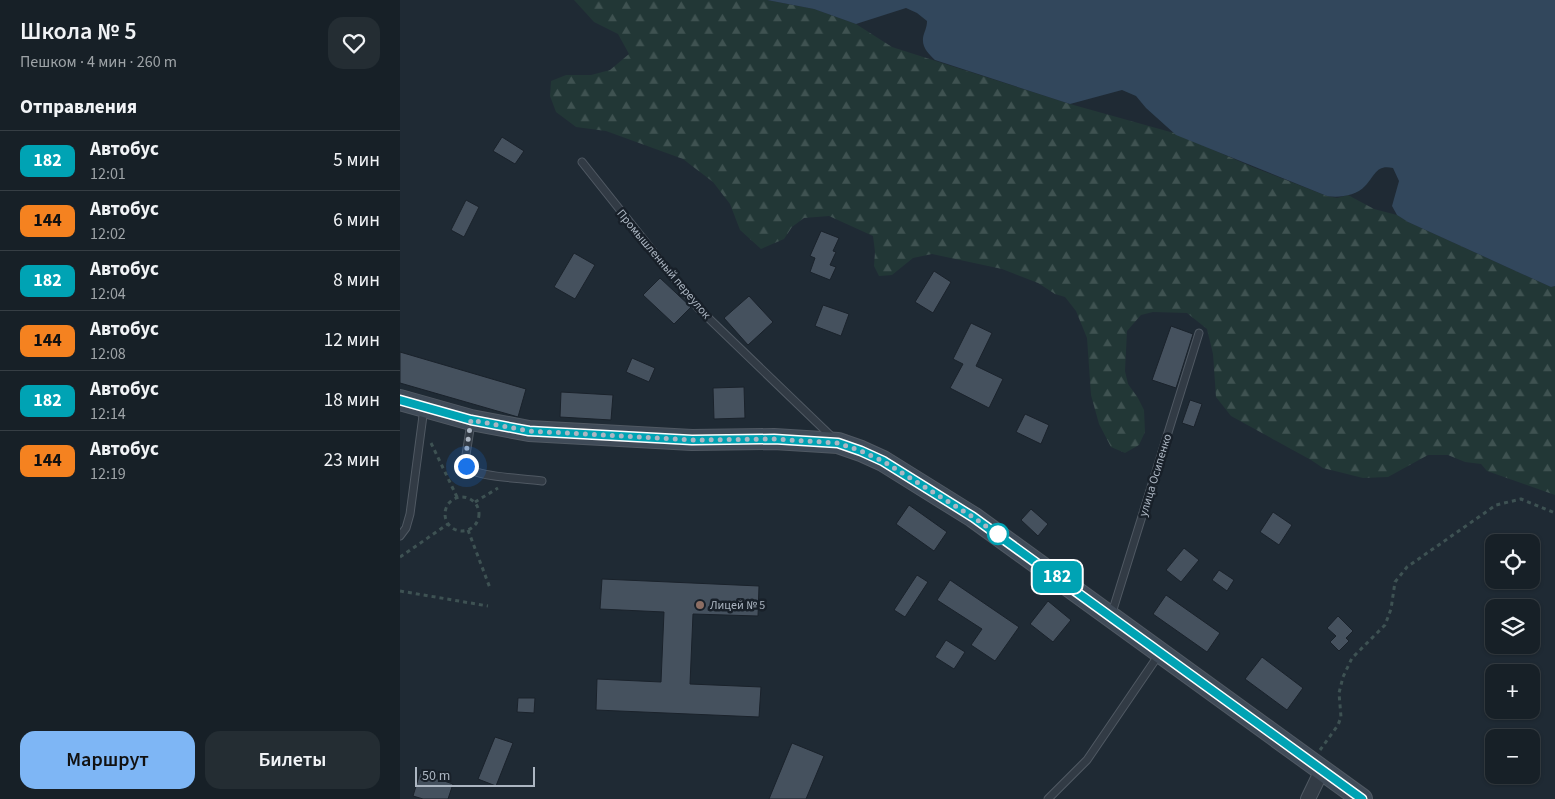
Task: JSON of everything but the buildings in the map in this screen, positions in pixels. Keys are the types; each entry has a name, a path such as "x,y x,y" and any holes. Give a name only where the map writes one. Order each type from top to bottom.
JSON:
{"main road":[{"path":"400,400 423,414 471,420 529,431 692,440 774,439 838,443 861,451 883,461 973,517 1362,799"}],"street":[{"path":"1308,799 1317,766"}],"lane":[{"name":"Промышленный переулок","path":"582,162 698,308 838,443"},
{"name":"улица Осипенко","path":"1111,617 1199,333"},
{"path":"400,536 406,528 410,514 423,414"},
{"path":"471,420 465,461 466,466 471,470 485,473 542,481"},
{"path":"1048,799 1087,760 1160,653"}],"path":[{"path":"423,414 457,498"},
{"path":"475,502 501,487"},
{"path":"465,497 475,502 480,518 473,528 457,531 448,524 445,518 446,507 449,502 465,497"},
{"path":"1317,766 1341,717 1339,694 1343,677 1352,658 1384,625 1390,609 1395,582 1407,567 1496,506 1521,498 1555,512"},
{"path":"400,557 448,524"},
{"path":"468,530 490,588"},
{"path":"400,590 488,606"}],"green space":[{"path":"574,0 767,0 814,9 856,24 892,47 1070,104 1174,133 1255,168 1327,196 1337,198 1348,195 1374,209 1397,215 1408,222 1551,287 1555,286 1555,495 1487,471 1481,464 1465,462 1448,455 1428,455 1388,477 1363,478 1323,468 1231,416 1216,397 1213,354 1207,329 1187,313 1153,312 1141,315 1127,331 1125,371 1128,384 1144,410 1145,432 1139,445 1125,453 1111,447 1099,424 1091,395 1087,338 1076,311 1065,297 1055,294 1038,283 1002,269 932,254 913,258 892,275 879,276 874,266 873,236 829,216 804,218 792,227 784,239 761,249 740,230 730,204 713,182 683,159 606,131 576,127 556,112 550,96 551,81 566,75 591,75 610,70 629,54 618,34 594,22"}],"water":[{"path":"767,0 1555,0 1555,286 1551,287 1408,222 1397,215 1392,206 1399,181 1393,168 1379,169 1365,186 1357,192 1337,197 1327,196 1176,135 1146,108 1136,96 1122,90 1070,104 935,60 924,45 923,38 927,21 917,13 906,8 856,24 814,9"}],"bus line":[{"name":"182","path":"400,400 471,420 529,431 692,440 774,439 838,443 861,451 883,461 973,517 1362,799"}],"place":[{"name":"Лицей № 5","path":"700,605"}],"route":[{"path":"466,466 465,461 471,420 529,431 692,440 774,439 838,443 883,461 973,517 1004,539 998,534"}]}
